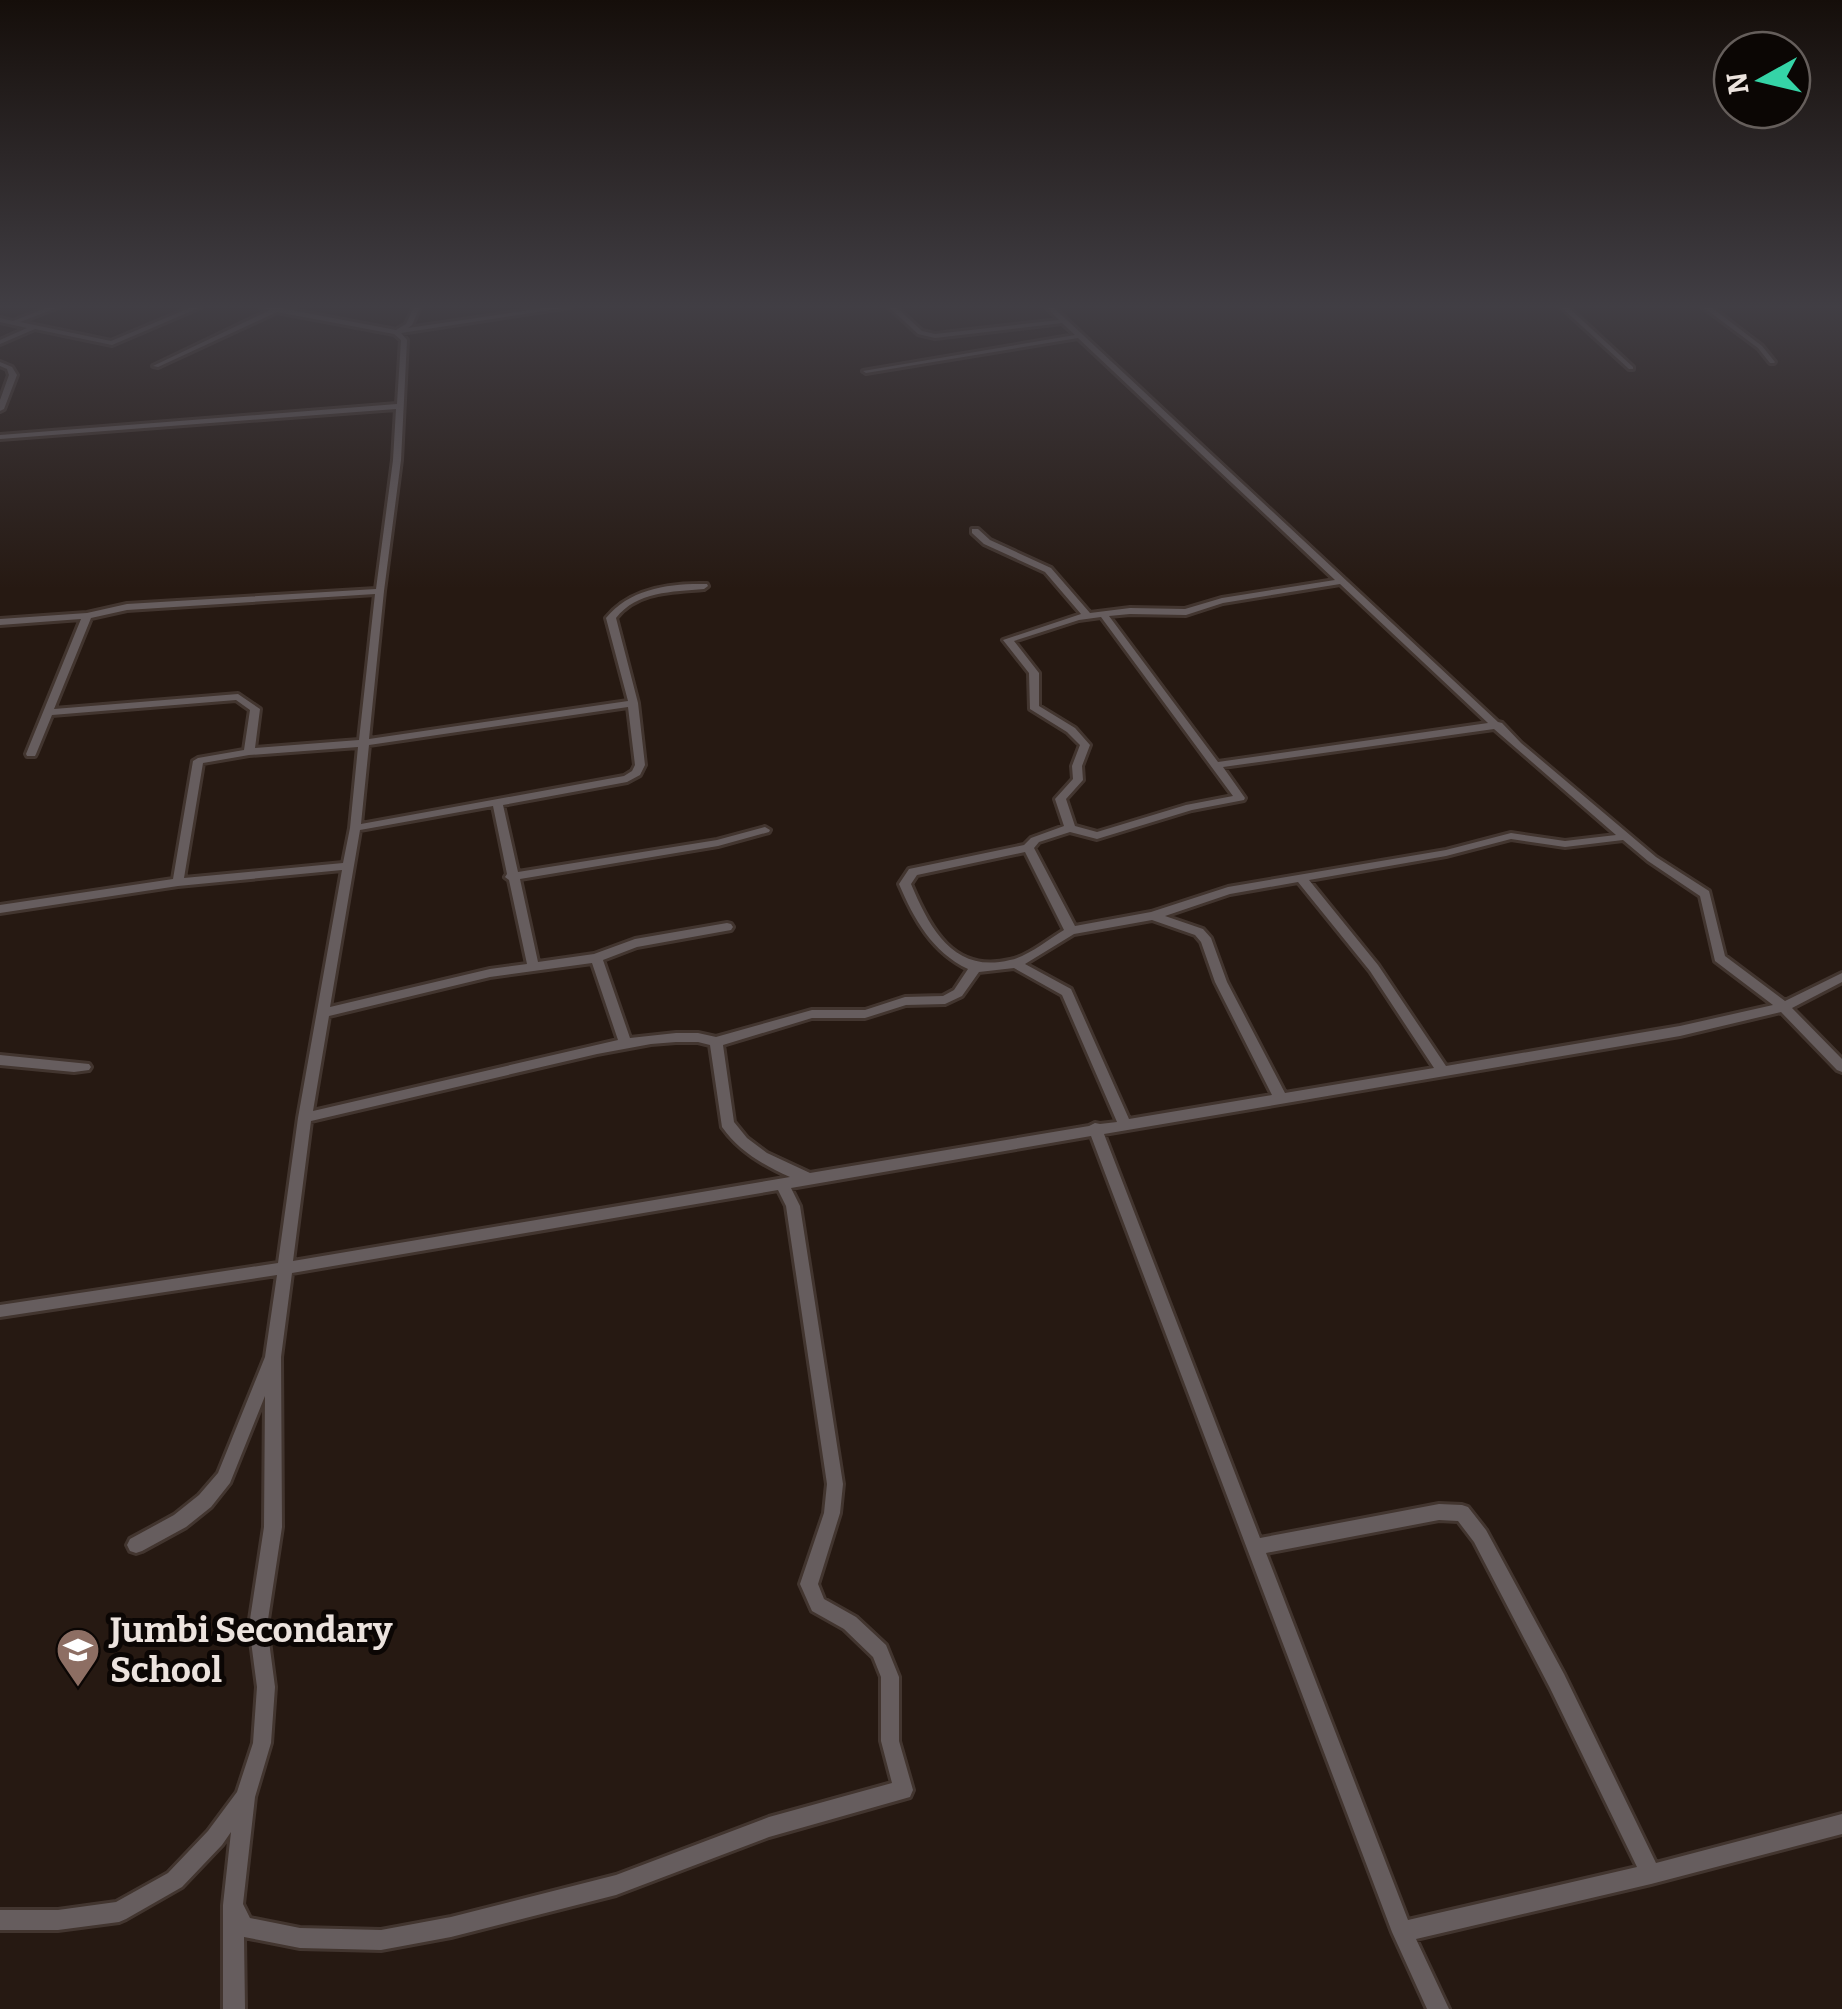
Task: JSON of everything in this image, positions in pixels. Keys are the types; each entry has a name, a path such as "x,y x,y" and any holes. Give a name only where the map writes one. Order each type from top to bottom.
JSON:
{"street":[{"path":"234,2009 233,1905 245,1797 262,1744 266,1686 258,1626 274,1527 272,1357 304,1118 356,828 401,401"},
{"path":"1149,401 1624,837 1705,894 1719,958 1784,1007 1842,1066"},
{"path":"0,437 401,406"},
{"path":"975,530 986,542 1048,570 1088,616"},
{"path":"1103,614 1240,798 1190,807 1097,836 1085,836 1070,828 1060,799 1078,780 1076,766 1085,745 1071,730 1034,707 1034,673 1008,640 1030,635 1057,621 1103,614 1186,612 1222,601 1343,582"},
{"path":"356,828 626,779 636,773 640,765 633,703 611,618 618,606 642,594 704,586"},
{"path":"0,622 88,616 127,608 380,591"},
{"path":"31,754 88,616"},
{"path":"49,712 238,696 255,709 249,752"},
{"path":"178,882 198,760 364,743 633,703"},
{"path":"1217,765 1498,725"},
{"path":"497,800 533,966"},
{"path":"1070,828 1035,840 1028,848 932,867 908,876 905,884 912,900 946,954 975,968 1016,964 1071,930 1153,916 1228,891 1446,853 1511,836 1565,844 1624,837"},
{"path":"511,876 718,843 766,830"},
{"path":"1028,848 1071,930"},
{"path":"0,908 178,882 348,866"},
{"path":"1300,878 1374,968 1443,1071"},
{"path":"1153,916 1199,932 1207,941 1221,982 1281,1098"},
{"path":"322,1012 533,966 596,958 635,943 727,927"},
{"path":"596,958 626,1045"},
{"path":"1016,964 1067,992 1124,1123"},
{"path":"304,1118 414,1089 626,1045 696,1036 716,1042 812,1014 865,1014 905,1001 945,1000 958,993 975,968"},
{"path":"0,1311 285,1268 1680,1031 1784,1007 1842,977"},
{"path":"716,1042 727,1123 734,1134 774,1165 806,1178"},
{"path":"0,1060 35,1062 62,1069 84,1068"},
{"path":"1095,1128 1402,1932 1438,2009"},
{"path":"233,1905 244,1927 275,1935 381,1940 511,1914 572,1894 616,1885 770,1827 902,1790 890,1741 890,1678 880,1651 850,1622 818,1606 809,1584 832,1513 835,1484 794,1206 782,1184"},
{"path":"136,1546 180,1521 205,1501 224,1478 272,1357"},
{"path":"1256,1547 1440,1512 1462,1513 1480,1536 1557,1681 1651,1874"},
{"path":"0,1920 58,1920 119,1912 176,1880 215,1838 245,1797"},
{"path":"1402,1932 1651,1874 1842,1824"}],"place":[{"name":"Jumbi Secondary School","path":"78,1688"}]}
